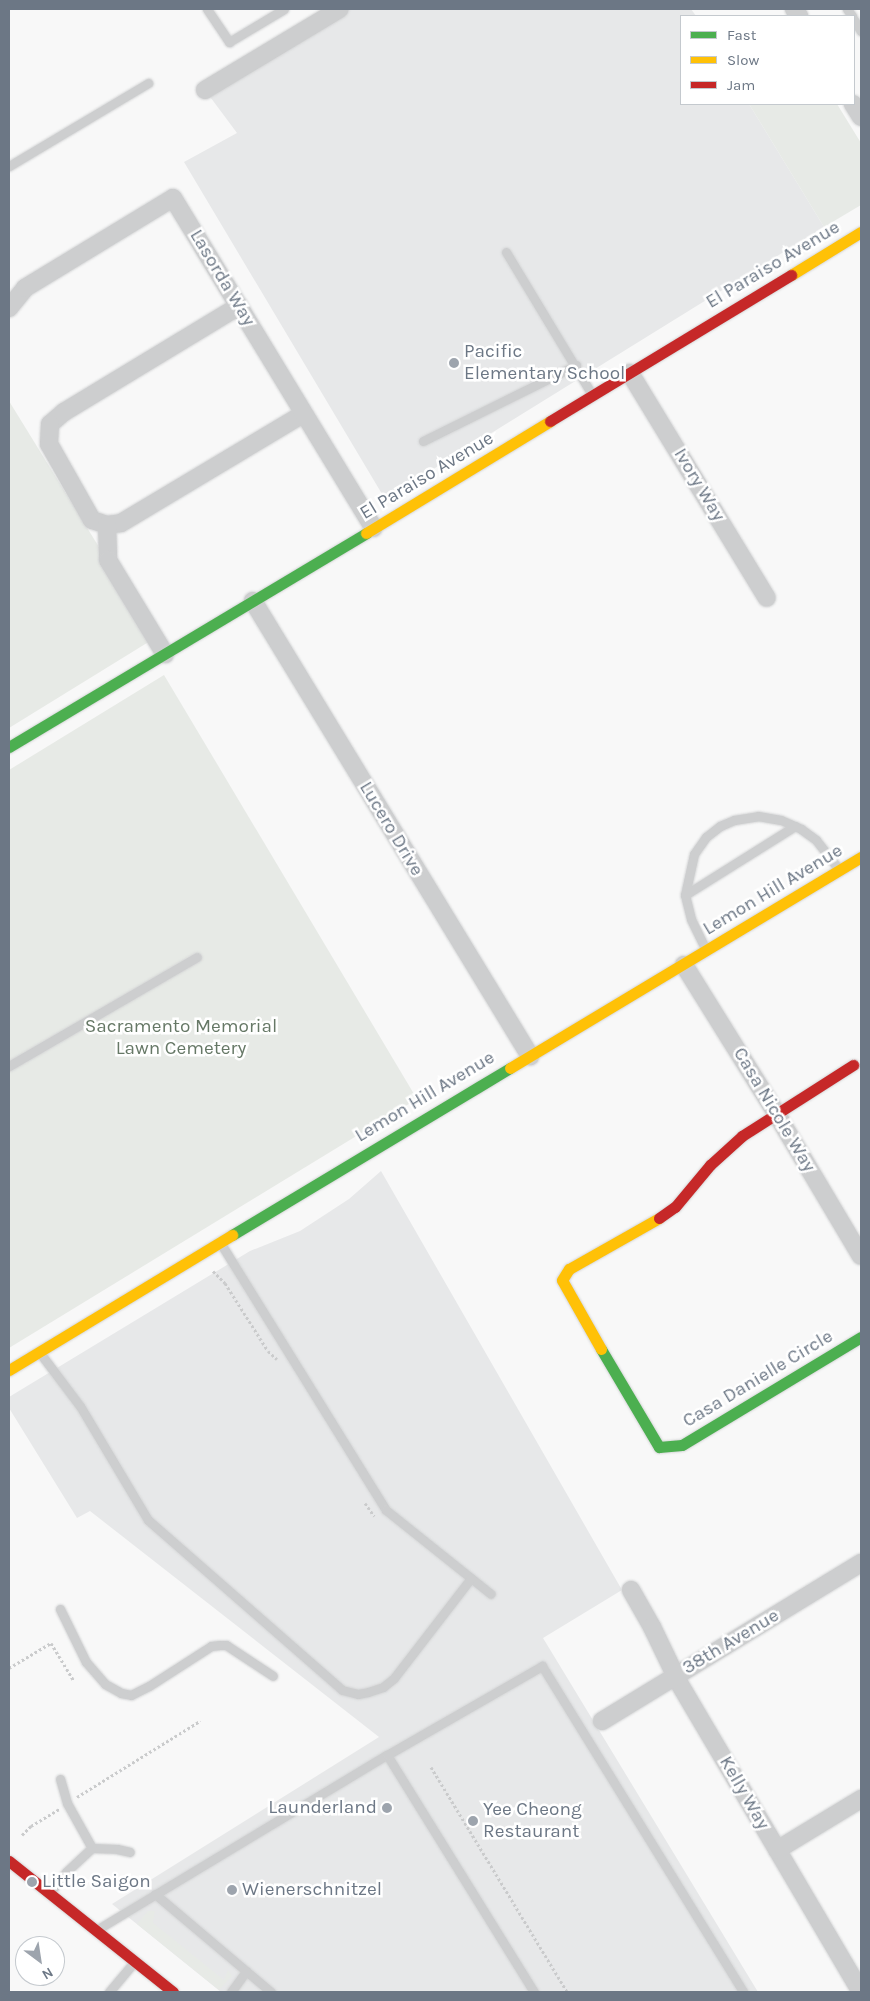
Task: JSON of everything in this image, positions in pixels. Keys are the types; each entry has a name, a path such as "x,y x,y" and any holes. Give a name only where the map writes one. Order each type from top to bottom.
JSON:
{"street":[{"path":"206,90 340,9"},
{"path":"854,105 861,117"},
{"name":"Lasorda Way","path":"9,308 25,288 173,198 374,528"},
{"name":"El Paraiso Avenue","path":"9,747 254,601 861,232"},
{"path":"239,306 64,412 50,424 49,444 92,520 107,525 121,523 304,414"},
{"name":"Ivory Way","path":"630,373 767,598"},
{"path":"107,525 108,560 165,654"},
{"name":"Lucero Drive","path":"254,601 530,1056"},
{"name":"Lemon Hill Avenue","path":"9,1370 861,857"},
{"name":"Casa Nicole Way","path":"684,965 776,1113 861,1256"},
{"path":"776,1113 853,1065"},
{"name":"Casa Danielle Circle","path":"776,1113 742,1136 710,1166 675,1207 661,1218 569,1269 562,1280 570,1297 659,1447 682,1445 861,1337"},
{"name":"38th Avenue","path":"602,1721 861,1563"},
{"name":"Kelly Way","path":"631,1590 676,1675 861,1992"},
{"path":"777,1850 861,1799"},
{"path":"9,1861 173,1992"}],"lane":[{"path":"208,9 229,42 284,9"},
{"path":"9,166 148,83"},
{"path":"506,252 593,395"},
{"path":"422,442 576,365"},
{"path":"707,951 691,919 685,895 694,854 706,838 720,826 734,820 758,816 781,820 795,826 816,840 840,870"},
{"path":"685,895 795,826"},
{"path":"9,1066 197,957"},
{"path":"220,1242 386,1510 490,1594"},
{"path":"39,1352 80,1406 148,1520 342,1690 358,1694 368,1692 383,1687 394,1678 471,1578"},
{"path":"60,1609 86,1662 105,1684 122,1693 131,1695 211,1646 226,1645 273,1676"},
{"path":"96,1930 387,1755 542,1666 743,1992"},
{"path":"387,1755 534,1992"},
{"path":"60,1779 67,1803 92,1848"},
{"path":"49,1893 66,1872 92,1848 117,1848 130,1852"},
{"path":"155,1894 271,1992"},
{"path":"109,1992 135,1962"},
{"path":"231,1992 246,1971"}],"path":[{"path":"213,1270 225,1283 268,1351 278,1360"},
{"path":"362,1498 372,1514 379,1520"},
{"path":"9,1668 51,1643 74,1681"},
{"path":"22,1835 31,1826 67,1803 200,1722"},
{"path":"431,1767 567,1992"}],"shaded area":[{"name":"Pacific Elementary School","path":"348,9 691,9 695,15 680,15 680,105 750,105 824,227 385,499 184,162 237,133 205,90"},
{"path":"381,1171 622,1590 543,1638 758,1992 221,1992 112,1904 379,1737 90,1511 77,1518 9,1408 9,1397 250,1251 300,1231 349,1199"}],"green space":[{"path":"750,105 838,105 861,143 861,205 824,227"},
{"path":"9,401 155,638 9,728"},
{"name":"Sacramento Memorial Lawn Cemetery","path":"164,675 417,1099 9,1348 9,770"},
{"path":"148,1911 155,1911 153,1923 224,1980 228,1970 232,1976 219,1990 137,1924"}],"traffic: fast":[{"path":"9,747 366,533"},
{"path":"232,1235 510,1068"},
{"path":"601,1349 659,1447 682,1445 861,1337"}],"traffic: slow":[{"path":"791,275 861,232"},
{"path":"366,533 550,421"},
{"path":"510,1068 861,857"},
{"path":"601,1349 562,1280 569,1269 659,1218"},
{"path":"9,1370 232,1235"}],"traffic: jam":[{"path":"550,421 791,275"},
{"path":"659,1218 675,1207 710,1165 742,1136 853,1065"},
{"path":"9,1861 173,1992"}],"place":[{"name":"Pacific Elementary School","path":"454,363"},
{"name":"Launderland","path":"387,1808"},
{"name":"Yee Cheong Restaurant","path":"473,1821"},
{"name":"Little Saigon","path":"32,1882"},
{"name":"Wienerschnitzel","path":"232,1890"}]}
